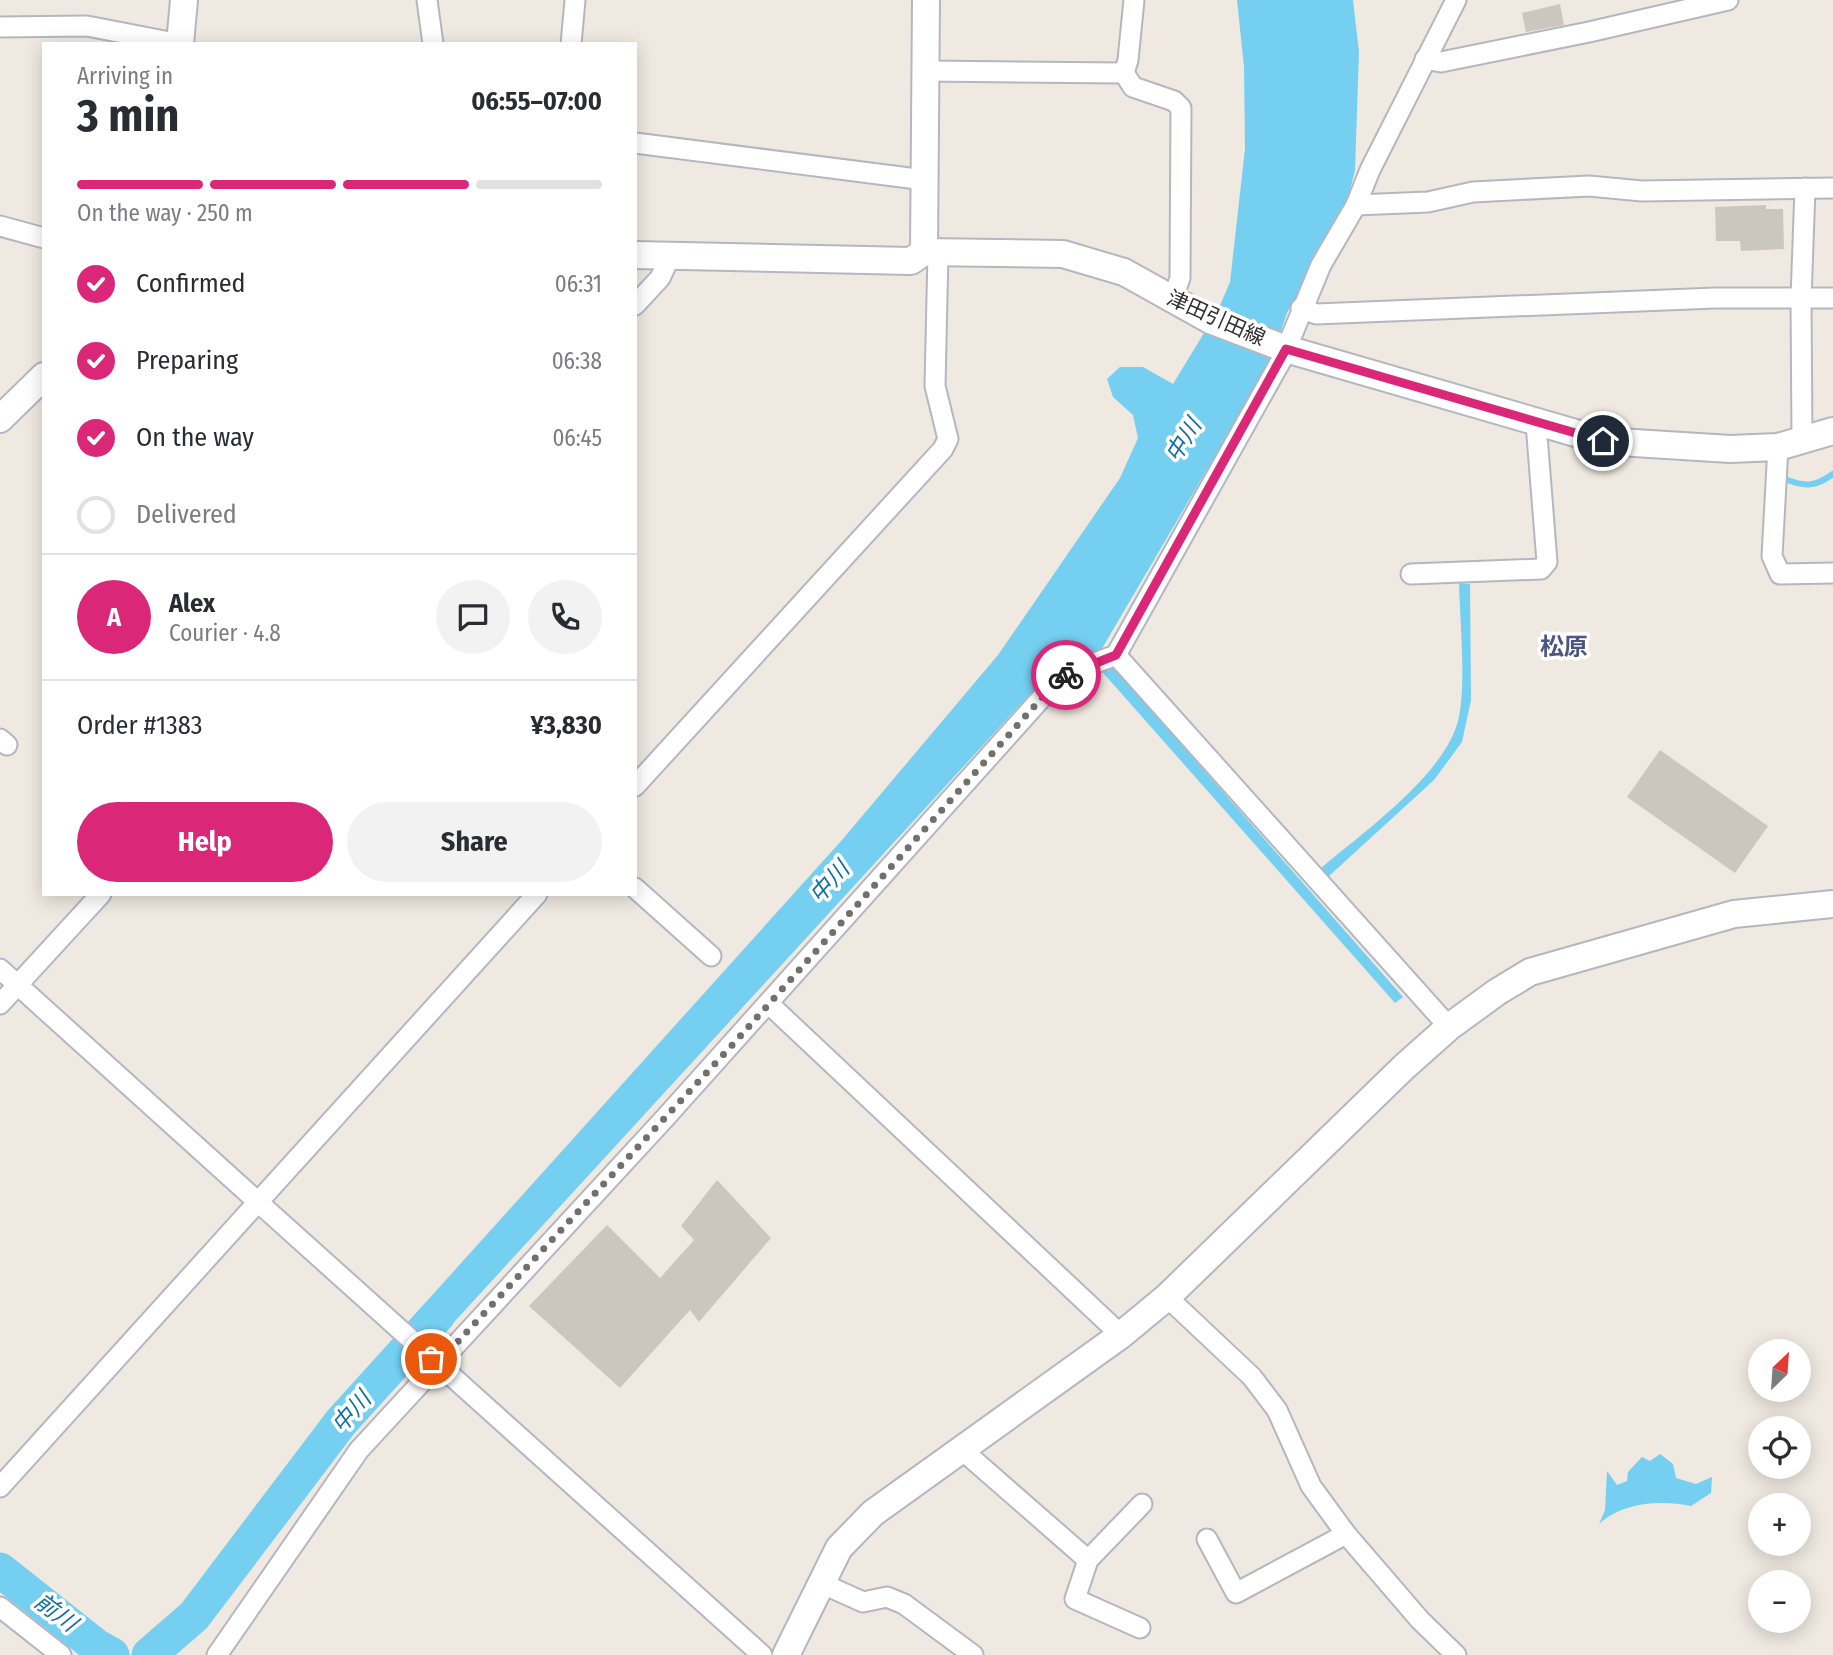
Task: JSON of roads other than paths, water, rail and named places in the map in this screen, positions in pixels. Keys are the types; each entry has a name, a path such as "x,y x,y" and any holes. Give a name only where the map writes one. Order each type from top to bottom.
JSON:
{"street":[{"path":"180,42 184,0"},
{"path":"427,0 433,42"},
{"path":"571,42 575,0"},
{"path":"637,784 943,449 948,439 935,386 931,253 925,180 926,0"},
{"path":"1134,0 1128,61 1124,73 1133,88 1174,101 1181,108 1180,278 1172,301"},
{"path":"217,1655 359,1450 435,1361 769,1004 1055,683 1074,671 1116,655 1282,347 1321,265 1356,205 1370,170 1456,0"},
{"path":"1425,59 1441,62 1728,0"},
{"path":"0,27 87,26 170,42"},
{"path":"926,71 1124,73"},
{"path":"637,143 925,180"},
{"path":"1356,205 1428,202 1473,192 1589,186 1642,191 1833,188"},
{"path":"1805,188 1801,299 1790,443 1772,556 1780,574 1833,573"},
{"path":"0,226 42,236"},
{"name":"津田引田線","path":"637,255 911,261 931,253 1063,254 1124,272 1210,320 1282,347 1603,441 1730,449 1790,443 1833,431"},
{"path":"637,303 660,278 670,257"},
{"path":"1301,308 1316,314 1715,299 1833,298"},
{"path":"0,419 42,378"},
{"path":"1411,574 1541,569 1546,562 1536,423"},
{"path":"1116,655 1449,1027"},
{"path":"637,890 711,956"},
{"path":"0,1004 100,896"},
{"path":"0,1487 535,896"},
{"path":"786,1655 839,1548 873,1513 1121,1335 1167,1297 1449,1027 1530,972 1734,914 1833,904"},
{"path":"0,969 762,1655"},
{"path":"769,1004 1121,1335"},
{"path":"1167,1297 1252,1377 1277,1410 1311,1486 1346,1534 1420,1620 1456,1655"},
{"path":"961,1450 1088,1560"},
{"path":"1140,1628 1075,1599 1088,1560 1142,1504"},
{"path":"1207,1539 1236,1592 1346,1534"},
{"path":"823,1584 863,1602 887,1597 904,1604 973,1655"},
{"path":"0,1608 61,1655"}],"water":[{"path":"1237,0 1353,0 1359,52 1355,170 1345,210 1287,313 1270,362 1100,652 1403,997 1395,1003 1090,658 1073,656 1062,659 434,1344 408,1322 842,840 998,655 1120,478 1138,438 1133,415 1113,397 1107,379 1120,367 1143,367 1173,384 1218,310 1230,282 1245,149 1244,67"},
{"path":"1459,583 1470,584 1471,700 1462,742 1434,780 1328,877 1320,869 1380,820 1421,780 1438,760 1451,738 1459,717 1462,686"},
{"path":"1660,1454 1673,1464 1676,1478 1696,1484 1712,1477 1711,1493 1691,1506 1655,1503 1631,1507 1599,1524 1605,1510 1607,1471 1617,1485 1627,1481 1628,1472 1642,1457 1650,1461"}],"waterway":[{"path":"1785,479 1810,484 1833,474"},
{"name":"中川","path":"149,1655 194,1616 341,1422 438,1315"},
{"name":"前川","path":"0,1570 96,1646 112,1655"}],"district":[{"name":"松原","path":"1564,647"}]}
